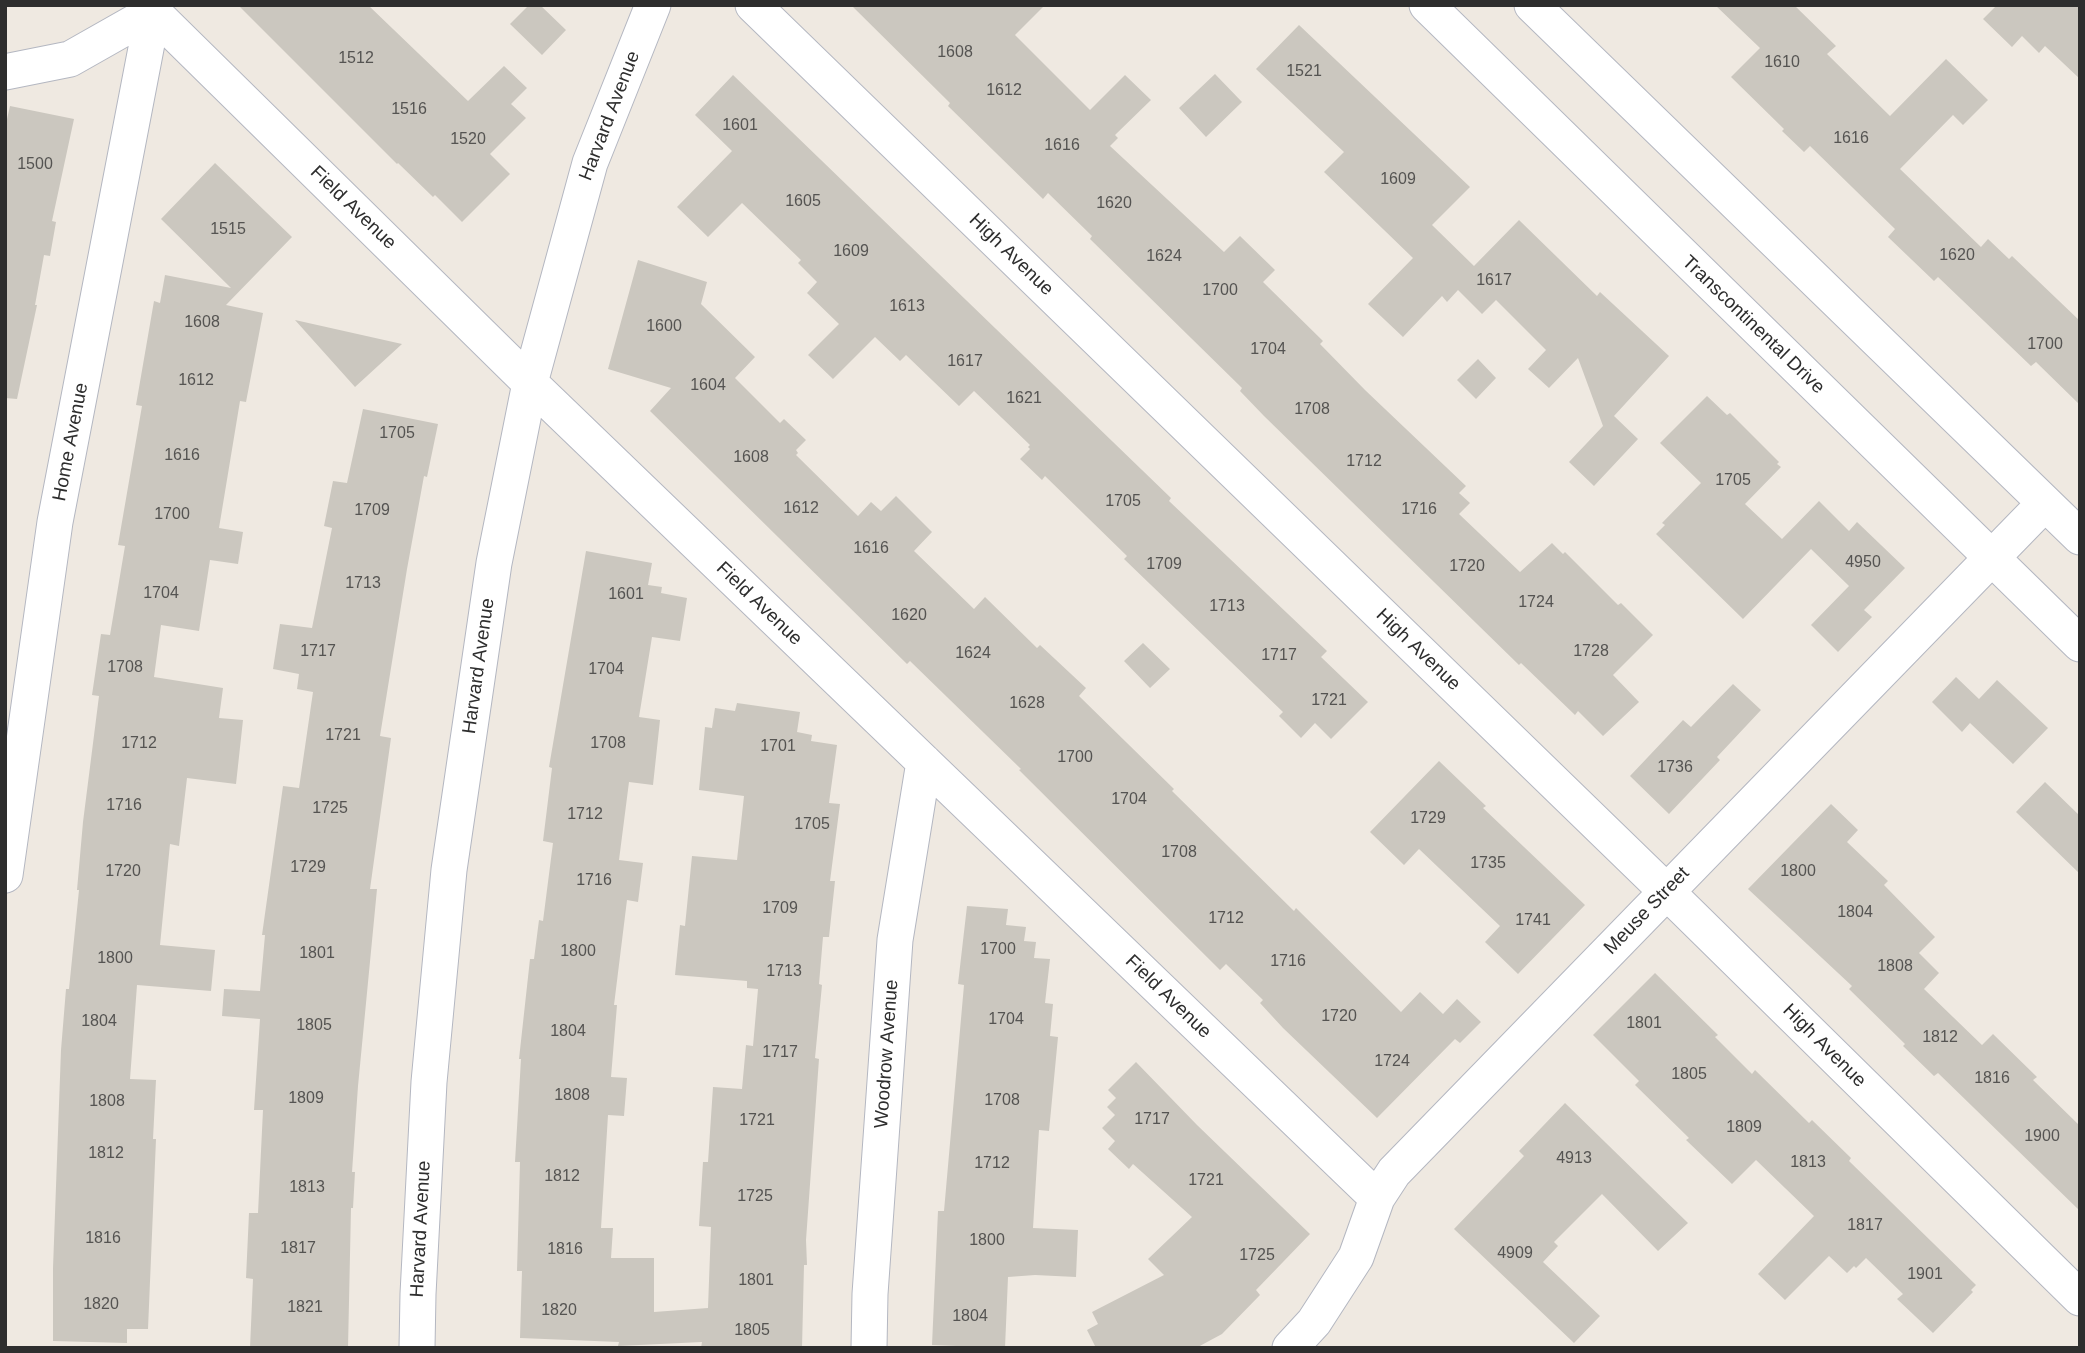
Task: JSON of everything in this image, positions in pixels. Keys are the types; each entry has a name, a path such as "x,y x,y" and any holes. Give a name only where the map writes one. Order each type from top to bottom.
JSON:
{"street":[{"name":"Harvard Avenue","path":"417,1348 429,1082 449,870 494,563 530,383 590,163 653,5"},
{"name":"High Avenue","path":"753,5 1666,891 2080,1298"},
{"name":"Transcontinental Drive","path":"1427,5 2080,644"},
{"path":"1532,5 2080,537"},
{"name":"Field Avenue","path":"149,9 530,383 1377,1198"},
{"path":"5,72 70,59 149,9"},
{"name":"Home Avenue","path":"5,875 55,522 149,9"},
{"name":"Meuse Street","path":"1290,1348 1314,1322 1356,1257 1377,1198 1395,1172 2045,503"},
{"name":"Woodrow Avenue","path":"869,1348 870,1294 895,940 924,762"}],"building":[{"path":"238,5 368,5 468,101 504,66 527,88 511,104 526,118 490,154 510,174 462,222 435,195 433,197 397,164"},
{"path":"529,5 540,5 566,30 542,55 510,24"},
{"path":"851,5 1045,5 1015,35 1090,110 1125,75 1151,100 1115,135 1118,138 1110,146 1224,252 1240,236 1275,270 1263,282 1323,341 1320,344 1365,390 1466,486 1459,493 1470,503 1459,514 1520,572 1552,543 1563,554 1565,552 1618,605 1621,603 1653,635 1613,675 1639,702 1603,736 1578,711 1575,715 1521,663 1519,665 1264,416 1240,391 1242,388 1090,239 1092,236 1048,193 1043,199 948,106 950,103"},
{"path":"1715,5 1794,5 1836,46 1827,54 1890,116 1946,59 1988,100 1963,125 1953,115 1900,169 1981,247 1988,239 2009,259 2012,256 2080,321 2080,405 2036,362 2031,366 1938,277 1934,281 1888,237 1895,229 1810,146 1804,152 1731,77 1760,48"},
{"path":"1997,5 2080,5 2080,79 2045,46 2039,53 2022,36 2012,47 1983,19"},
{"path":"1299,25 1470,187 1432,225 1474,266 1519,220 1597,296 1600,292 1669,356 1614,416 1638,439 1594,486 1569,462 1603,426 1578,358 1549,388 1528,369 1546,350 1496,300 1482,314 1458,290 1447,302 1442,296 1403,337 1368,304 1413,258 1324,172 1344,152 1256,69"},
{"path":"1215,74 1242,102 1206,137 1179,108"},
{"path":"733,75 1171,498 1169,501 1327,651 1321,657 1368,702 1331,739 1315,723 1301,738 1279,716 1283,712 1124,559 1127,556 1045,476 1042,480 1020,459 1030,449 1030,445 974,391 959,406 906,355 900,361 875,337 833,379 808,355 839,324 807,293 817,282 798,263 801,260 742,203 708,237 677,207 732,151 695,115"},
{"path":"10,106 74,119 52,221 56,222 50,256 44,255 37,305 17,399 5,398 5,128"},
{"path":"215,163 292,237 226,305 263,313 246,402 240,401 219,528 243,532 238,564 210,560 199,631 161,625 154,677 223,688 219,718 243,720 236,784 187,778 179,846 170,844 160,945 215,950 211,991 137,985 130,1079 156,1080 148,1329 127,1329 127,1343 53,1341 61,1050 79,890 83,822 99,696 92,695 101,634 110,635 125,546 118,545 142,406 136,405 154,301 160,303 165,275 231,288 161,219"},
{"path":"638,260 707,282 701,304 755,357 735,378 780,423 784,419 806,440 796,450 796,455 858,516 871,502 881,511 896,496 932,532 914,551 974,609 985,597 1037,648 1040,645 1086,688 1079,696 1294,911 1296,908 1401,1012 1420,992 1443,1014 1457,999 1481,1022 1460,1043 1455,1039 1377,1118 1283,1028 1260,1003 1263,1000 1226,964 1220,970 1019,770 1021,769 910,661 907,664 650,411 671,388 608,369"},
{"path":"295,320 402,344 355,387"},
{"path":"1478,359 1496,378 1476,399 1457,380"},
{"path":"1707,396 1727,415 1730,413 1779,462 1777,464 1781,467 1745,504 1782,539 1819,501 1849,531 1857,522 1905,568 1864,610 1872,617 1838,652 1811,625 1849,586 1811,549 1743,619 1656,534 1665,525 1662,523 1701,483 1660,443"},
{"path":"363,409 438,424 427,477 424,476 380,736 391,738 370,889 377,889 352,1172 355,1172 351,1208 348,1348 250,1348 253,1279 246,1278 249,1213 258,1213 263,1110 254,1110 260,1019 222,1016 224,989 260,991 265,935 262,935 283,786 299,788 313,692 297,689 299,674 273,669 280,624 312,628 332,528 324,526 333,481 347,483"},
{"path":"586,551 652,563 648,585 662,587 661,593 687,598 680,641 652,637 639,717 660,720 653,785 629,782 619,860 643,863 638,902 627,900 614,1005 617,1005 611,1077 627,1078 624,1116 608,1115 601,1228 613,1228 611,1258 654,1258 654,1312 708,1308 711,1227 699,1226 703,1162 708,1162 713,1087 742,1089 746,1045 753,1046 758,989 747,988 747,981 675,975 680,925 685,926 692,856 737,860 744,796 699,790 705,727 712,728 715,708 735,711 737,703 800,712 797,732 812,735 811,741 837,745 829,803 840,804 830,881 835,881 829,937 823,937 819,984 822,985 815,1058 819,1059 806,1240 807,1265 804,1265 802,1348 701,1348 702,1342 618,1346 619,1342 520,1338 522,1271 517,1271 520,1162 515,1162 519,1059 530,959 534,959 539,920 543,921 553,843 543,841 552,768 549,767"},
{"path":"1143,643 1170,669 1150,688 1124,661"},
{"path":"1956,677 1979,699 1997,680 2048,728 2013,764 1970,723 1962,732 1932,702"},
{"path":"1733,684 1761,710 1717,757 1720,760 1669,814 1630,776 1683,720 1691,727"},
{"path":"1439,761 1486,806 1483,808 1585,905 1518,974 1485,942 1500,926 1419,849 1404,865 1370,832"},
{"path":"2045,782 2080,816 2080,874 2016,812"},
{"path":"1831,804 1858,830 1847,842 1888,881 1884,885 1935,937 1919,953 1939,973 1924,989 1982,1045 1993,1034 2037,1077 2033,1080 2080,1126 2080,1211 1938,1073 1934,1076 1903,1046 1905,1044 1849,989 1852,986 1748,889"},
{"path":"967,906 1008,909 1006,925 1026,927 1024,941 1036,942 1034,958 1050,959 1045,1003 1053,1004 1050,1036 1058,1037 1049,1131 1039,1130 1033,1228 1078,1230 1076,1277 1008,1277 1005,1348 932,1345 938,1211 944,1211 964,985 958,984"},
{"path":"1655,973 1718,1035 1715,1037 1752,1074 1755,1070 1809,1123 1812,1120 1851,1158 1849,1161 1976,1285 1971,1290 1973,1292 1933,1333 1897,1299 1903,1294 1866,1258 1847,1273 1829,1256 1785,1300 1758,1274 1814,1216 1756,1160 1732,1184 1686,1140 1689,1138 1635,1085 1639,1081 1593,1035"},
{"path":"1136,1062 1310,1234 1256,1290 1260,1295 1222,1334 1196,1348 1096,1348 1087,1330 1098,1324 1092,1312 1164,1275 1148,1259 1192,1217 1133,1164 1129,1169 1108,1149 1115,1141 1102,1128 1115,1115 1107,1107 1116,1098 1108,1090"},
{"path":"1565,1103 1688,1223 1658,1251 1602,1194 1554,1242 1558,1246 1543,1262 1600,1316 1574,1343 1454,1229 1524,1156 1519,1151"}]}
